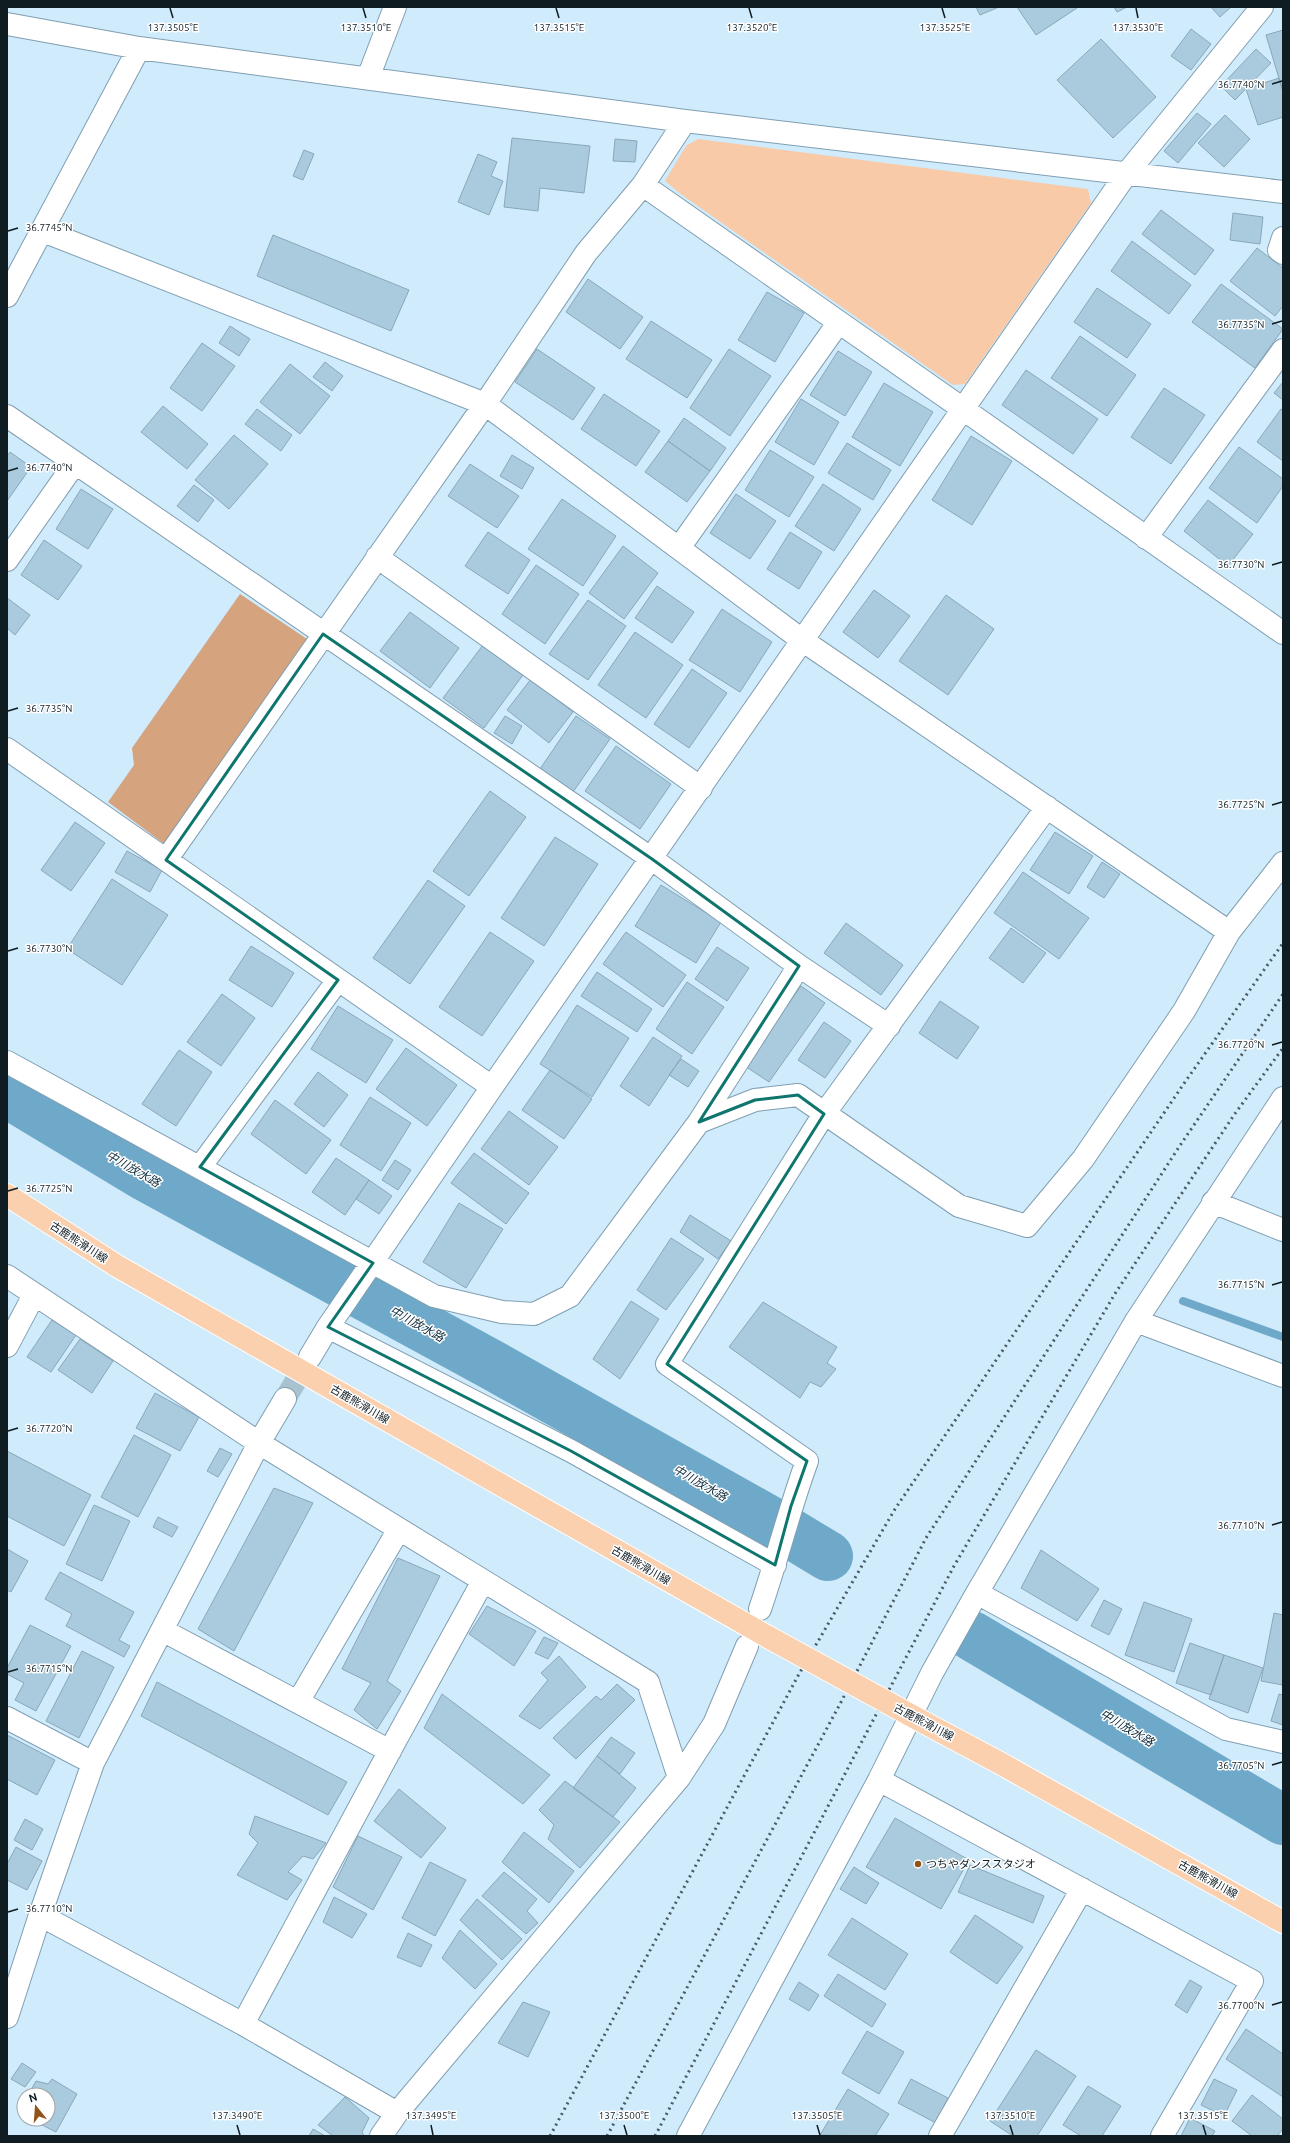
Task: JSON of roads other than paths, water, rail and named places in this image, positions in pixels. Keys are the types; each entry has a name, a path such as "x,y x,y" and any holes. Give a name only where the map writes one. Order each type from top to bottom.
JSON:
{"main road":[{"name":"古鹿熊滑川線","path":"7,1195 117,1266 768,1637 998,1762 1283,1922"}],"street":[{"path":"368,78 395,7"},
{"path":"310,1357 333,1320 492,1088 652,859 802,640 964,411 1127,173 1262,7"},
{"path":"7,24 139,48 685,121 1283,192"},
{"path":"7,296 43,231 139,48"},
{"path":"166,860 485,404 586,253 643,184 685,121"},
{"path":"643,184 964,411 1283,633"},
{"path":"43,231 485,404 802,640 1229,932"},
{"path":"1283,238 1279,250 1283,253"},
{"path":"679,548 839,322"},
{"path":"1146,538 1283,350"},
{"path":"7,416 652,859 799,966 888,1026"},
{"path":"7,560 75,463"},
{"path":"377,557 701,788"},
{"path":"7,749 492,1088"},
{"path":"760,1609 777,1559 791,1506 807,1461 667,1364 824,1114 1047,807"},
{"path":"699,1122 755,1100 798,1095 959,1206 1027,1226 1083,1158 1184,1011 1229,932 1283,862"},
{"path":"7,1062 200,1168 371,1266 434,1296 502,1312 534,1314 570,1296 699,1122 799,966"},
{"path":"200,1168 338,980"},
{"path":"688,2136 879,1780 932,1673 977,1593 1136,1321 1213,1202 1283,1098"},
{"path":"1213,1202 1283,1230"},
{"path":"7,1276 259,1443 648,1682 679,1778"},
{"path":"7,1346 34,1295"},
{"path":"333,1320 571,1451 777,1559"},
{"path":"1136,1321 1283,1376"},
{"path":"7,2017 40,1915 93,1763 259,1443 285,1400"},
{"path":"298,1702 399,1529"},
{"path":"244,2024 483,1581"},
{"path":"977,1593 1226,1730 1283,1742"},
{"path":"162,1630 390,1751"},
{"path":"381,2136 397,2113 679,1778 714,1724 747,1646"},
{"path":"7,1718 93,1763"},
{"path":"879,1780 1252,1981 1162,2136"},
{"path":"940,2136 1082,1889"},
{"path":"40,1915 244,2024 397,2113"}],"waterway":[{"name":"中川放水路","path":"7,1093 145,1176 494,1366 770,1521 828,1556"},
{"path":"1183,1301 1283,1337"},
{"name":"中川放水路","path":"972,1636 1283,1820"}],"tunnel":[{"path":"285,1399 310,1357"}],"railway":[{"path":"550,2136 799,1674 895,1509 1185,1082 1283,943"},
{"path":"607,2136 840,1704 926,1538 1179,1147 1283,994"},
{"path":"655,2136 954,1566 1116,1292 1234,1115 1283,1048"}],"place":[{"name":"つちやダンススタジオ","path":"918,1864"}]}
